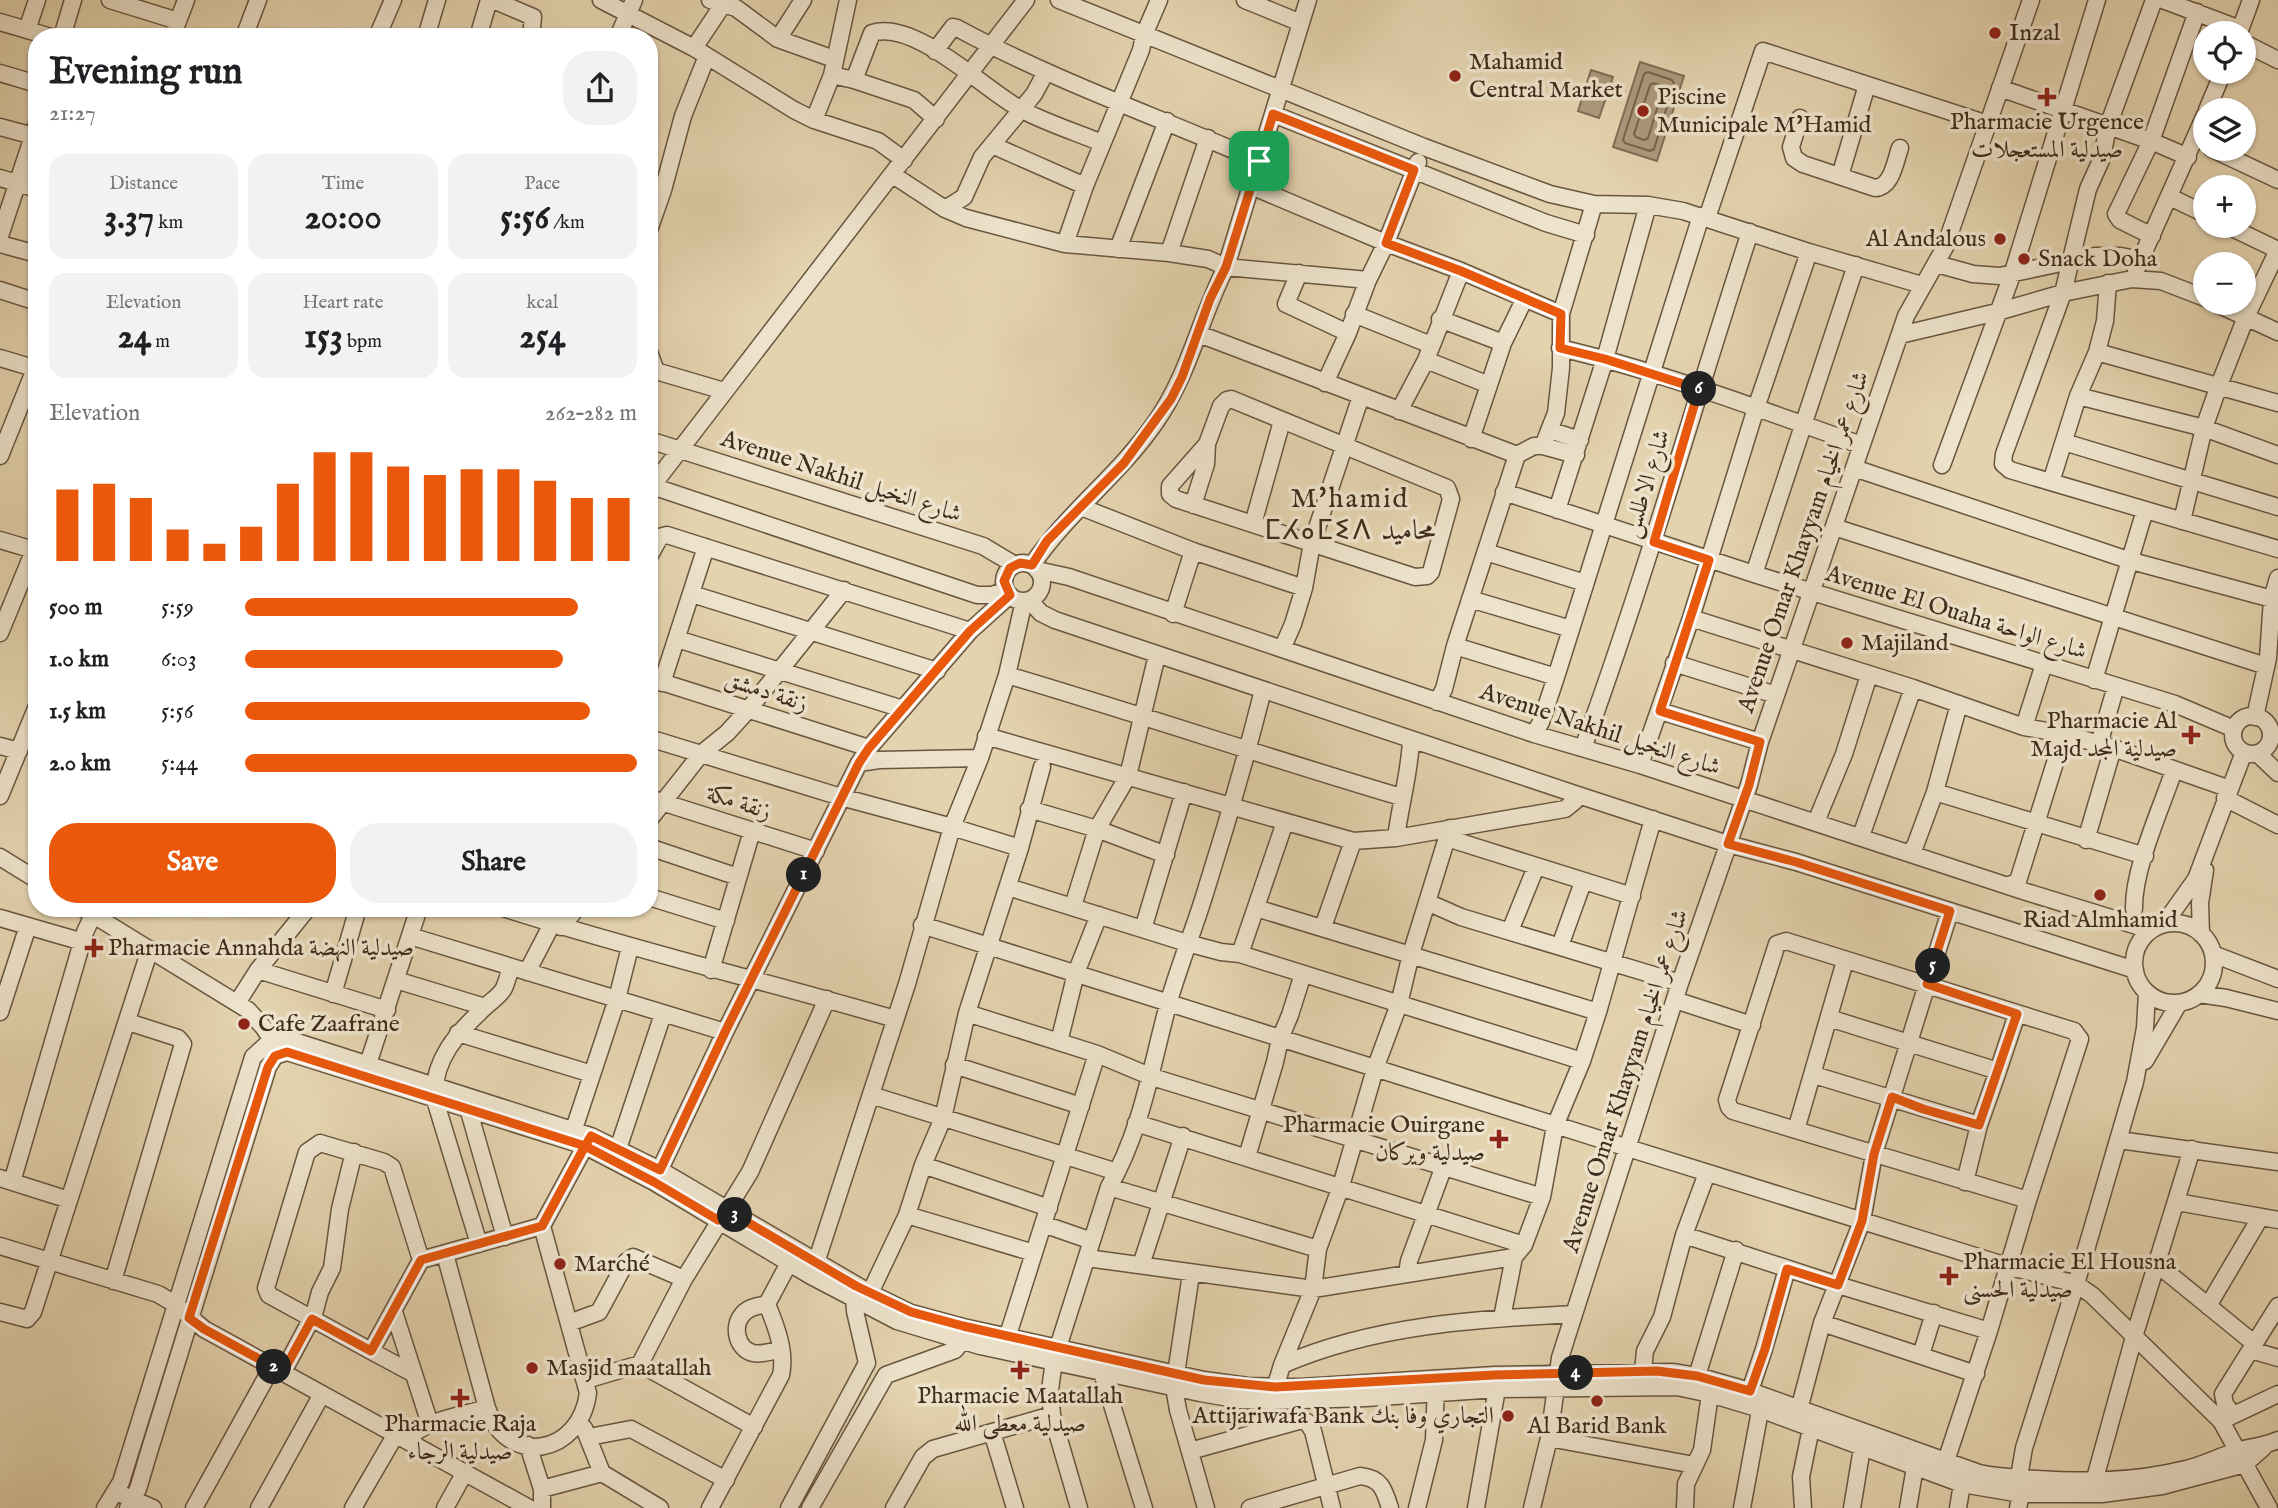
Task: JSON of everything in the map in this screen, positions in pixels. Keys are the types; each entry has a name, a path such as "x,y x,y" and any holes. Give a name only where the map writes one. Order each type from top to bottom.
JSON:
{"street":[{"path":"0,22 27,30 37,0"},
{"path":"65,28 73,0"},
{"path":"110,0 173,28"},
{"path":"175,28 186,0"},
{"path":"247,28 258,0"},
{"path":"381,28 393,0"},
{"path":"429,28 437,0"},
{"path":"481,28 491,0 533,17 532,28"},
{"path":"601,0 631,7 784,104 814,120 878,141 904,160"},
{"path":"778,39 803,0"},
{"path":"814,120 833,67 848,0"},
{"path":"658,477 1026,0"},
{"path":"1059,0 1424,147 1550,194 1594,204 1648,205 1704,217 1809,252 1923,285"},
{"path":"1065,244 1085,186 1159,0"},
{"path":"1245,0 1301,23"},
{"path":"1308,0 1226,267 1210,299 1182,377 1155,423 1124,463 1047,541 1028,567 1006,576 1017,596 1055,620 1157,655 1653,820 1796,862 2134,970"},
{"name":"Avenue Omar Khayyam شارع عمر الخيام","path":"1532,1508 1549,1438 1560,1358 1680,983 1744,798 1791,648 1910,305 1937,264 2031,0"},
{"path":"1942,465 2012,275 2097,0"},
{"path":"2154,0 2108,126 2102,158 2088,188 2063,293 2002,462 2004,467 2010,470 2278,549"},
{"path":"2163,0 2214,21"},
{"path":"2245,21 2251,0"},
{"path":"658,204 701,52 720,1 736,8 778,39 854,80 914,100 936,119"},
{"path":"622,28 631,7"},
{"path":"2152,236 2120,220 2116,214 2151,141 2197,12"},
{"path":"935,51 953,27 1046,72 1259,161"},
{"path":"854,80 872,33 880,30 903,34 970,73 1020,109 1102,143"},
{"path":"2256,45 2278,60"},
{"path":"1534,734 1541,722 1556,677 1651,374 1763,51 1988,124"},
{"path":"945,209 964,197 982,157 1034,94 1046,72"},
{"path":"0,73 28,81"},
{"path":"1840,176 1867,85"},
{"path":"2000,88 2151,141 2188,157"},
{"path":"1273,114 1546,223 1586,235"},
{"path":"1800,118 1791,147 1794,158 1804,164 1875,188 1883,187 1900,148"},
{"path":"1118,248 1167,121"},
{"path":"0,127 28,132"},
{"path":"1169,253 1208,138"},
{"path":"992,145 1085,186"},
{"path":"1325,383 1424,147"},
{"path":"2132,279 2193,151"},
{"path":"0,236 28,156"},
{"path":"2238,161 2278,180"},
{"path":"893,175 945,209 966,218 1065,244 1169,253 1208,259 1226,267 1368,280"},
{"path":"0,178 28,187"},
{"path":"1251,186 1561,314"},
{"path":"2170,197 2193,208"},
{"path":"1543,446 1556,413 1561,369 1561,314 1594,204"},
{"path":"1557,510 1605,359 1648,205"},
{"name":"شارع الاطلس","path":"1583,748 1654,542 1699,389 1750,232"},
{"path":"2182,520 2204,428 2218,388 2246,317 2278,250 2253,238"},
{"path":"0,244 28,252"},
{"path":"1640,765 1691,618 1756,408 1809,252"},
{"path":"1937,264 1973,274 2012,275 2108,255 2141,260"},
{"path":"1754,574 1856,265"},
{"path":"1399,411 1429,352 1461,271"},
{"path":"1299,273 1286,304 1348,333"},
{"path":"1900,335 2063,293 2132,279 2161,281 2193,293"},
{"path":"2051,482 2078,396 2096,352 2108,307 2108,283"},
{"path":"0,290 28,299"},
{"path":"1471,439 1503,343 1525,298"},
{"path":"1354,314 1489,385"},
{"path":"2242,315 2278,332"},
{"path":"1440,319 1503,343"},
{"path":"1199,334 1517,455"},
{"path":"1560,348 1605,359 1699,389 1861,445"},
{"path":"2096,352 2278,403"},
{"path":"0,358 28,367"},
{"path":"658,372 723,391"},
{"path":"1,450 28,388"},
{"path":"1282,649 1293,624 1304,588 1312,543 1361,396"},
{"path":"2078,396 2204,428 2278,455"},
{"path":"1193,505 1206,464 1207,444 1221,406 1231,399 1447,488 1451,499 1431,572 1427,576 1415,577 1193,505 1176,499 1168,490 1170,486 1207,444"},
{"path":"1253,524 1282,421"},
{"path":"1549,430 1578,448"},
{"path":"2064,442 2278,507"},
{"name":"Avenue Nakhil شارع النخيل","path":"658,443 983,546 1028,567 1069,577 1534,734 1744,798 2008,886 2157,927"},
{"path":"1437,702 1444,689 1455,646 1517,455 1534,446 1578,448"},
{"path":"1854,468 2128,560 2272,599"},
{"path":"658,490 987,603 1017,596 1036,596 1041,589 1041,577 1028,567"},
{"name":"Avenue El Ouaha شارع الواحة","path":"1504,492 1709,560 2175,704 2234,729"},
{"path":"1080,507 1193,551 1304,588"},
{"path":"2094,680 2145,510"},
{"path":"1833,527 2111,618 2271,659"},
{"path":"658,541 667,535 970,631"},
{"path":"0,540 28,546"},
{"path":"658,676 677,639 706,547"},
{"path":"1174,614 1193,551"},
{"path":"1486,552 1585,583"},
{"path":"0,634 5,609 28,564"},
{"path":"2210,844 2200,903 2202,934 2213,954 2212,976 2199,994 2179,1003 2162,1001 2147,993 2139,983 2134,970 2134,956 2137,946 2157,927 2196,879 2227,793 2250,753 2264,750 2270,741 2267,721 2272,599 2278,578"},
{"path":"658,798 748,710 844,590"},
{"path":"692,594 937,671"},
{"path":"814,1270 872,1095 952,827 1007,675 1017,596"},
{"path":"1470,599 1571,629"},
{"path":"657,1176 725,1032 859,763 970,631 987,603"},
{"path":"1691,618 1791,648 2024,727 2064,734 2106,746 2174,770 2227,793 2278,825"},
{"path":"677,639 903,709"},
{"path":"1455,646 1556,677"},
{"path":"1073,906 1097,829 1128,776 1157,655"},
{"path":"1674,663 1776,695"},
{"path":"2024,727 2044,664"},
{"path":"1007,675 1401,797"},
{"path":"1816,822 1844,754 1869,675"},
{"name":"زنقة دمشق","path":"658,681 869,748"},
{"path":"2086,840 2116,686"},
{"path":"1861,836 1913,688"},
{"path":"1079,1508 1052,1415 1049,1390 1056,1354 1109,1188 1118,1172 1152,1077 1169,1002 1186,943 1205,893 1263,690"},
{"path":"1909,853 1916,846 1935,792 1959,704"},
{"path":"1660,711 1760,742"},
{"path":"2267,721 2242,719 2234,729 2235,744 2278,773"},
{"path":"0,796 28,730"},
{"path":"2008,886 2018,881 2064,734"},
{"path":"986,736 1353,841 1448,833 1566,809 1576,801 1575,794"},
{"path":"1395,838 1411,754 1411,739"},
{"path":"658,741 1020,848"},
{"path":"0,746 19,751"},
{"path":"859,763 879,760 979,758"},
{"path":"789,1508 867,1363 860,1293 907,1215 943,1118 967,1013 1020,848 1042,767"},
{"path":"2134,909 2134,897 2144,856 2174,770"},
{"path":"1143,929 1184,792"},
{"path":"1935,792 2144,856"},
{"name":"زنقة مكة","path":"658,801 816,851"},
{"path":"1029,809 1097,829 1166,855"},
{"path":"1502,1318 1519,1251 1542,1198 1555,1126 1582,1061 1598,1012 1653,820"},
{"path":"1240,954 1285,822"},
{"path":"711,970 752,831"},
{"path":"1448,833 1536,867 1632,896"},
{"path":"1273,1394 1313,1289 1318,1250 1399,1004 1411,954 1448,833"},
{"path":"1323,927 1353,841"},
{"path":"658,850 738,877"},
{"path":"0,857 28,874"},
{"path":"1510,931 1536,867"},
{"path":"1560,946 1583,882"},
{"path":"1008,887 1186,943 1240,954 1582,1061"},
{"path":"658,900 726,921"},
{"path":"1427,902 1461,917 1680,983"},
{"path":"1256,908 1598,1012"},
{"path":"1797,1415 1822,1324 1862,1221 1874,1154 1950,911"},
{"path":"1059,1042 1076,972 1099,915"},
{"path":"69,1200 6,1180 83,942 87,917"},
{"path":"96,917 237,1003 255,1017 276,1047"},
{"path":"237,1003 258,970 300,917"},
{"path":"333,994 355,917"},
{"path":"368,1064 416,917"},
{"path":"532,917 711,970 752,978 895,1019"},
{"path":"479,1244 435,1092 437,1069 458,1033 504,988 567,917"},
{"path":"0,918 83,942"},
{"path":"922,925 1555,1126 2007,1266 2076,1284 2092,1295 2227,1418"},
{"path":"2157,927 2187,925 2202,934"},
{"path":"0,1012 5,981 29,926"},
{"path":"410,936 725,1032"},
{"path":"1945,1461 1976,1374 2007,1266 2080,1039 2074,1031 1927,984 1786,941 1777,944 1727,1100 1729,1107 1733,1111 2028,1200"},
{"path":"445,1254 487,1408 494,1424 504,1435 527,1445 555,1443 569,1435 579,1423 587,1402 586,1380 542,1226 580,1138 592,1074 617,999 630,947"},
{"path":"0,1312 22,1318 30,1317 150,949"},
{"path":"2213,954 2278,979"},
{"path":"1796,1130 1845,961"},
{"path":"258,970 387,1010"},
{"path":"1247,1157 1280,1039 1303,974"},
{"path":"396,980 485,1007"},
{"path":"2019,1493 2034,1411 2076,1284 2135,1082 2146,1028 2147,993"},
{"path":"2199,994 2278,1011"},
{"path":"640,1364 684,1279 750,1171 827,999"},
{"path":"1675,1000 1752,1026"},
{"path":"2135,1082 2151,1048 2179,1003"},
{"path":"967,1013 1097,1054 1152,1077 1356,1138 1542,1198"},
{"path":"616,1154 663,1014"},
{"path":"1965,1182 1979,1125 2017,1014"},
{"path":"1829,1018 1998,1071"},
{"path":"113,1281 183,1044 178,1038 128,1022"},
{"path":"458,1033 592,1074"},
{"path":"130,1504 276,1047 288,1040 302,1042 368,1064 435,1092"},
{"path":"104,1508 116,1492 254,1057 261,1048 276,1047 435,1092 580,1138 657,1176 814,1270 860,1293 962,1334 1175,1379 1241,1400 1273,1394 1366,1398 1436,1386 1556,1381 1662,1387 1758,1399"},
{"path":"1008,1335 1097,1054"},
{"path":"954,1065 1081,1106"},
{"path":"1814,1074 1979,1125"},
{"path":"872,1095 1118,1172"},
{"path":"466,1102 505,1237"},
{"path":"1136,1123 1427,1214 1519,1251"},
{"path":"1141,1265 1183,1136"},
{"path":"2119,1140 2278,1162"},
{"path":"371,1351 421,1260 392,1167 384,1161 324,1143 315,1144 307,1152 266,1286 269,1295 312,1319 371,1351 412,1373"},
{"path":"2115,1508 2106,1502 2098,1488 2134,1336 2192,1150"},
{"path":"194,1508 278,1369 312,1319 320,1292 332,1269 340,1209 354,1152"},
{"path":"923,1166 1049,1208"},
{"path":"1407,1273 1444,1166"},
{"path":"1643,1371 1645,1351 1662,1317 1684,1235 1707,1172"},
{"path":"1109,1188 1318,1250"},
{"path":"2177,1202 2278,1220"},
{"path":"722,1214 789,1262 814,1270"},
{"path":"907,1215 1034,1253"},
{"path":"2208,1306 2260,1217"},
{"path":"1043,1224 1092,1241"},
{"path":"421,1260 542,1226"},
{"path":"1684,1235 1989,1331"},
{"path":"0,1246 158,1294 175,1304 204,1329 529,1508"},
{"path":"1697,1376 1736,1250"},
{"path":"1087,1258 1313,1289 1519,1251"},
{"path":"569,1323 599,1312 626,1262 633,1257 684,1279"},
{"path":"710,1508 781,1375 781,1349 767,1304 789,1262"},
{"path":"2158,1265 2253,1347 2278,1358"},
{"path":"1742,1508 1765,1349 1787,1269"},
{"path":"1191,1274 1175,1379 1178,1410 1206,1508"},
{"path":"767,1304 754,1307 741,1315 737,1323 739,1341 753,1353 781,1349"},
{"path":"2269,1508 2241,1457 2227,1418 2223,1394 2278,1306"},
{"path":"394,1312 430,1424"},
{"path":"1921,1355 1934,1313"},
{"path":"1282,1365 1370,1336 1406,1329 1502,1318 1574,1314"},
{"path":"1822,1324 1976,1374"},
{"path":"962,1334 1008,1335 1104,1371 1175,1379"},
{"path":"810,1508 886,1375 955,1350 962,1334"},
{"path":"867,1363 886,1375"},
{"path":"586,1380 640,1364 754,1427"},
{"path":"1104,1371 1103,1376 1144,1508"},
{"path":"1556,1381 1643,1371 1697,1376 1797,1415 1999,1478 2019,1493"},
{"path":"1476,1508 1496,1382"},
{"path":"1416,1508 1434,1440 1436,1386"},
{"path":"259,1508 322,1394"},
{"path":"1685,1508 1686,1484 1703,1444 1710,1394"},
{"path":"2227,1418 2278,1394"},
{"path":"353,1508 401,1437 430,1424 487,1408"},
{"path":"894,1508 923,1457 933,1449 1052,1415"},
{"path":"1797,1415 1811,1428 1962,1484 2019,1493 2098,1488 2241,1457 2271,1443"},
{"path":"1190,1451 1302,1420 1307,1422 1313,1431 1332,1508"},
{"path":"579,1423 589,1437 602,1473 660,1508"},
{"path":"1804,1508 1801,1477 1811,1428"},
{"path":"589,1437 631,1429 726,1480"},
{"path":"992,1432 1015,1508"},
{"path":"1549,1438 1694,1465"},
{"path":"527,1445 542,1489 542,1508"},
{"path":"1852,1508 1862,1448"},
{"path":"1908,1508 1915,1467"},
{"path":"445,1508 465,1472"},
{"path":"542,1489 602,1473"},
{"path":"1250,1508 1360,1476 1376,1479 1385,1491 1390,1508"},
{"path":"1958,1508 1962,1484"},
{"path":"116,1492 130,1504 153,1508"}],"water":[{"path":"1640,62 1684,76 1657,161 1613,147"},
{"path":"1591,70 1613,77 1599,118 1578,111"}],"place":[{"name":"Inzal","path":"1995,33"},
{"name":"Mahamid Central Market","path":"1455,76"},
{"name":"Pharmacie Urgence صيدلية المستعجلات","path":"2047,97"},
{"name":"Piscine Municipale M'Hamid","path":"1643,111"},
{"name":"Al Andalous","path":"2000,239"},
{"name":"Snack Doha","path":"2024,259"},
{"name":"Majiland","path":"1847,643"},
{"name":"Pharmacie Al Majd صيدلية المجد","path":"2191,735"},
{"name":"Riad Almhamid","path":"2100,895"},
{"name":"Pharmacie Annahda صيدلية النهضة","path":"94,948"},
{"name":"Cafe Zaafrane","path":"244,1024"},
{"name":"Pharmacie Ouirgane صيدلية ويركان","path":"1499,1139"},
{"name":"Marché","path":"560,1264"},
{"name":"Pharmacie El Housna صيدلية الحسنى","path":"1949,1276"},
{"name":"Masjid maatallah","path":"532,1368"},
{"name":"Pharmacie Maatallah صيدلية معطى الله","path":"1020,1370"},
{"name":"Pharmacie Raja صيدلية الرجاء","path":"460,1398"},
{"name":"Al Barid Bank","path":"1597,1401"},
{"name":"Attijariwafa Bank التجاري وفا بنك","path":"1508,1416"}],"district":[{"name":"M'hamid ⵎⵃⴰⵎⵉⴷ محاميد","path":"1350,515"}],"route":[{"path":"1259,161 1226,267 1210,299 1199,334 1171,399 1124,463 1047,541 1032,565 1020,563 1010,568 1004,581 1010,595 970,631 859,763 725,1032 660,1170 591,1136 585,1146 542,1226 421,1260 371,1351 312,1319 283,1372 189,1318 268,1067 275,1056 287,1052 585,1146 718,1220 725,1209 817,1264 892,1304 963,1326 1204,1380 1248,1386 1301,1387 1494,1375 1657,1371 1697,1376 1750,1391 1765,1349 1787,1269 1838,1285 1862,1221 1874,1154 1892,1097 1979,1125 2017,1014 1927,984 1950,911 1796,862 1728,844 1749,785 1760,742 1660,711 1709,560 1654,542 1699,389 1605,359 1560,348 1561,314 1461,271 1386,243 1414,170 1273,114 1259,161"}]}
